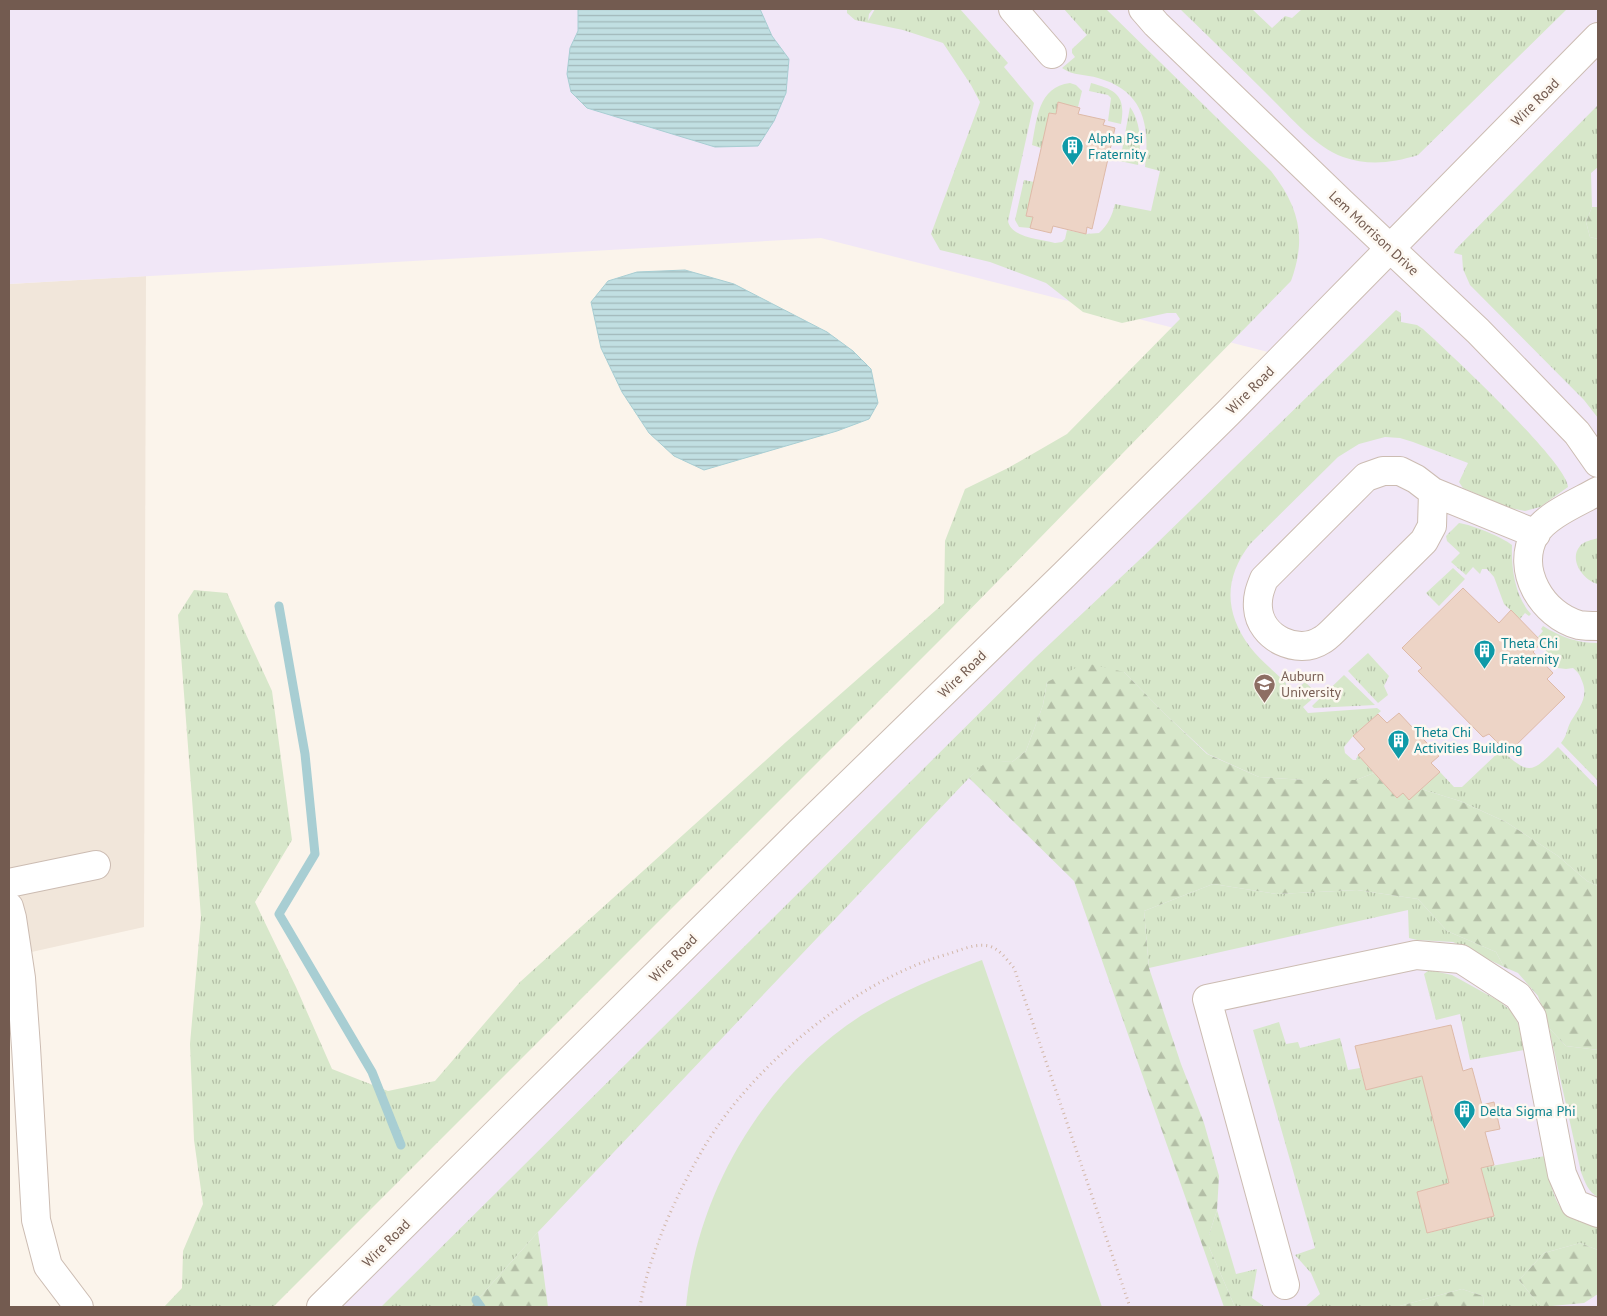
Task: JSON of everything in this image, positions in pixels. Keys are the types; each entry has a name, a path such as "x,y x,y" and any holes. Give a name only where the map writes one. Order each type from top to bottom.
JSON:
{"street":[{"path":"1013,9 1052,54"},
{"name":"Lem Morrison Drive","path":"1142,9 1478,331 1577,433 1598,463"},
{"name":"Wire Road","path":"321,1307 800,832 1228,413 1598,37"},
{"path":"1432,492 1432,526 1424,541 1321,641 1306,646 1289,645 1274,637 1263,625 1258,610 1258,594 1264,579 1366,478 1383,471 1400,471 1416,479 1432,492 1536,534"},
{"path":"1598,491 1550,518 1536,534 1528,556 1530,577 1541,599 1558,615 1579,625 1598,626"},
{"path":"9,883 96,865"},
{"path":"9,907 21,988 36,1220 48,1266 79,1307"},
{"path":"1285,1285 1207,999 1416,955 1461,959 1518,996 1532,1017 1562,1174 1575,1204 1598,1213"}],"path":[{"path":"640,1307 642,1289 668,1217 707,1143 741,1096 779,1057 823,1019 905,970 936,957 978,945 990,946 1000,952 1014,968 1130,1307"}],"shaded area":[{"name":"Auburn University","path":"9,9 1598,9 1598,1307 321,1307 1284,356 821,238 9,284"},
{"path":"146,276 144,927 9,957 9,284"}],"green space":[{"path":"847,9 873,9 869,14 868,21 875,9 960,9 1008,63 1004,67 1034,103 1008,221 1010,227 1020,234 1055,243 1062,242 1065,239 1067,230 1086,234 1099,233 1109,220 1115,204 1151,211 1160,171 1145,167 1146,137 1141,112 1125,91 1113,84 1062,68 1075,57 1072,49 1087,35 1064,9 1106,9 1271,171 1281,184 1294,210 1298,223 1299,250 1291,281 949,631 273,1307 164,1307 182,1288 183,1251 203,1204 194,1140 190,1044 201,917 178,615 194,590 227,593 272,691 292,840 255,902 296,987 332,1069 388,1091 435,1081 520,982 786,742 944,603 945,541 965,489 1008,468 1067,434 1180,319 1176,313 1167,313 1122,323 1083,312 1046,283 990,262 940,250 931,234 980,102 943,43 903,30 855,20 847,13"},
{"path":"1180,9 1252,9 1272,28 1285,16 1292,18 1302,9 1567,9 1418,155 1390,162 1362,162 1343,157 1322,146 1312,138"},
{"path":"1070,83 1076,85 1082,91 1078,107 1058,103 1056,115 1041,148 1032,145 1038,115 1045,98 1059,86"},
{"path":"1091,83 1107,88 1118,96 1122,107 1121,124 1108,121 1111,98 1108,95 1089,91"},
{"path":"1598,105 1598,167 1591,173 1592,207 1586,222 1590,237 1598,239 1598,418 1584,400 1470,285 1463,269 1462,255 1454,253"},
{"path":"1130,107 1137,121 1140,135 1138,165 1120,161"},
{"path":"1024,180 1034,182 1026,216 1033,217 1030,228 1019,227 1015,220"},
{"path":"1592,207 1598,207 1598,239 1590,237 1586,222"},
{"path":"1396,310 1401,313 1401,322 1417,325 1423,329 1504,407 1548,455 1562,474 1568,487 1540,507 1525,511 1510,508 1463,488 1459,482 1468,463 1413,442 1400,438 1385,437 1359,444 1338,457 1250,544 1241,557 1235,570 1230,595 1235,621 1241,634 1254,652 1286,683 1285,691 1290,695 1305,682 1318,694 1303,707 1308,713 1377,708 1381,711 1353,736 1344,747 1345,753 1353,760 1356,760 1358,755 1374,773 1356,780 1304,780 1259,777 1208,754 1124,672 1047,682 1043,705 1026,751 1012,762 988,761 969,778 538,1232 471,1307 381,1307 1036,657 1152,548"},
{"path":"1459,523 1487,532 1512,545 1515,582 1521,599 1531,614 1529,616 1525,613 1520,619 1504,604 1494,577 1487,569 1482,569 1480,574 1473,567 1466,575 1451,562 1460,553 1447,541 1446,536"},
{"path":"1598,538 1598,584 1583,574 1579,569 1576,557 1582,544"},
{"path":"1453,568 1465,579 1439,606 1426,593"},
{"path":"1543,626 1569,639 1598,643 1598,781 1561,743 1580,707 1584,697 1584,687 1580,677 1573,668 1558,668 1542,645 1543,641 1538,637 1543,631 1541,629"},
{"path":"1368,653 1389,676 1384,686 1388,695 1378,703 1348,671"},
{"path":"1086,663 1124,672 1207,754 1259,777 1304,780 1356,780 1374,773 1397,798 1403,793 1409,799 1421,789 1460,801 1506,822 1558,856 1587,881 1598,886 1598,1050 1566,1046 1549,1028 1538,996 1518,973 1504,967 1496,952 1447,931 1418,899 1357,890 1277,894 1213,884 1144,911 1149,968 1181,1064 1204,1123 1219,1176 1217,1210 1209,1235 1209,1247 1235,1307 1224,1307 1074,881 969,778 988,760 1012,762 1026,751 1043,705 1047,682"},
{"path":"1344,675 1375,705 1314,708 1312,706"},
{"path":"1558,747 1598,788 1598,886 1587,881 1558,856 1506,822 1460,801 1421,789 1440,772 1454,787 1462,787 1501,750 1518,764 1530,768 1542,762"},
{"path":"1213,884 1277,894 1357,890 1418,899 1447,931 1496,952 1504,967 1453,942 1409,938 1408,910 1149,968 1144,911"},
{"path":"982,960 1102,1307 686,1307 692,1264 704,1222 721,1181 741,1142 766,1105 795,1071 827,1041 862,1015 921,984"},
{"path":"1429,970 1452,975 1499,1001 1510,1010 1518,1023 1524,1050 1470,1060 1460,1014 1436,1020 1424,974"},
{"path":"1279,1022 1286,1044 1298,1042 1300,1048 1340,1038 1348,1070 1360,1068 1366,1090 1422,1076 1449,1183 1417,1192 1428,1233 1494,1216 1481,1168 1545,1156 1552,1188 1558,1204 1571,1217 1598,1227 1598,1250 1580,1243 1544,1253 1519,1280 1541,1307 1484,1307 1483,1296 1462,1289 1396,1307 1305,1307 1320,1294 1311,1273 1295,1255 1315,1248 1253,1030"},
{"path":"1549,1028 1566,1046 1598,1050 1598,1197 1589,1190 1581,1172"},
{"path":"1217,1210 1236,1274 1257,1269 1252,1298 1265,1307 1235,1307 1209,1247 1209,1235"},
{"path":"538,1232 548,1307 471,1307"},
{"path":"1580,1243 1598,1250 1598,1294 1584,1303 1541,1307 1519,1280 1544,1253"},
{"path":"1462,1289 1483,1296 1484,1307 1396,1307"}],"water":[{"path":"578,9 760,9 772,36 789,59 786,93 774,121 758,146 715,147 587,108 571,92 567,74 570,48 578,31"},
{"path":"685,270 734,284 827,332 853,351 871,369 878,403 869,419 837,431 704,470 674,456 649,433 622,392 601,348 591,302 608,281 637,272"}],"building":[{"name":"Alpha Psi Fraternity","path":"1058,102 1080,108 1078,114 1105,120 1103,125 1115,128 1092,229 1087,227 1086,234 1053,226 1051,233 1030,228 1033,217 1026,216 1049,113 1056,114"},
{"name":"Theta Chi Fraternity","path":"1463,588 1499,623 1511,610 1542,642 1533,652 1553,673 1547,679 1565,697 1508,753 1489,734 1483,737 1418,671 1422,668 1402,648"},
{"name":"Theta Chi Activities Building","path":"1399,713 1439,756 1431,763 1440,772 1409,800 1403,793 1397,798 1358,755 1365,749 1353,736 1378,714 1387,723"},
{"name":"Delta Sigma Phi","path":"1451,1025 1463,1071 1472,1068 1482,1105 1494,1102 1500,1129 1485,1132 1494,1165 1481,1168 1494,1216 1427,1233 1417,1192 1449,1183 1422,1076 1366,1090 1355,1046"}],"waterway":[{"path":"279,606 305,754 315,854 279,914 372,1072 401,1145"},
{"path":"476,1300 481,1307"}],"place":[{"name":"Alpha Psi Fraternity","path":"1072,165"},
{"name":"Theta Chi Fraternity","path":"1485,670"},
{"name":"Auburn University","path":"1265,703"},
{"name":"Theta Chi Activities Building","path":"1398,759"},
{"name":"Delta Sigma Phi","path":"1464,1130"}]}
